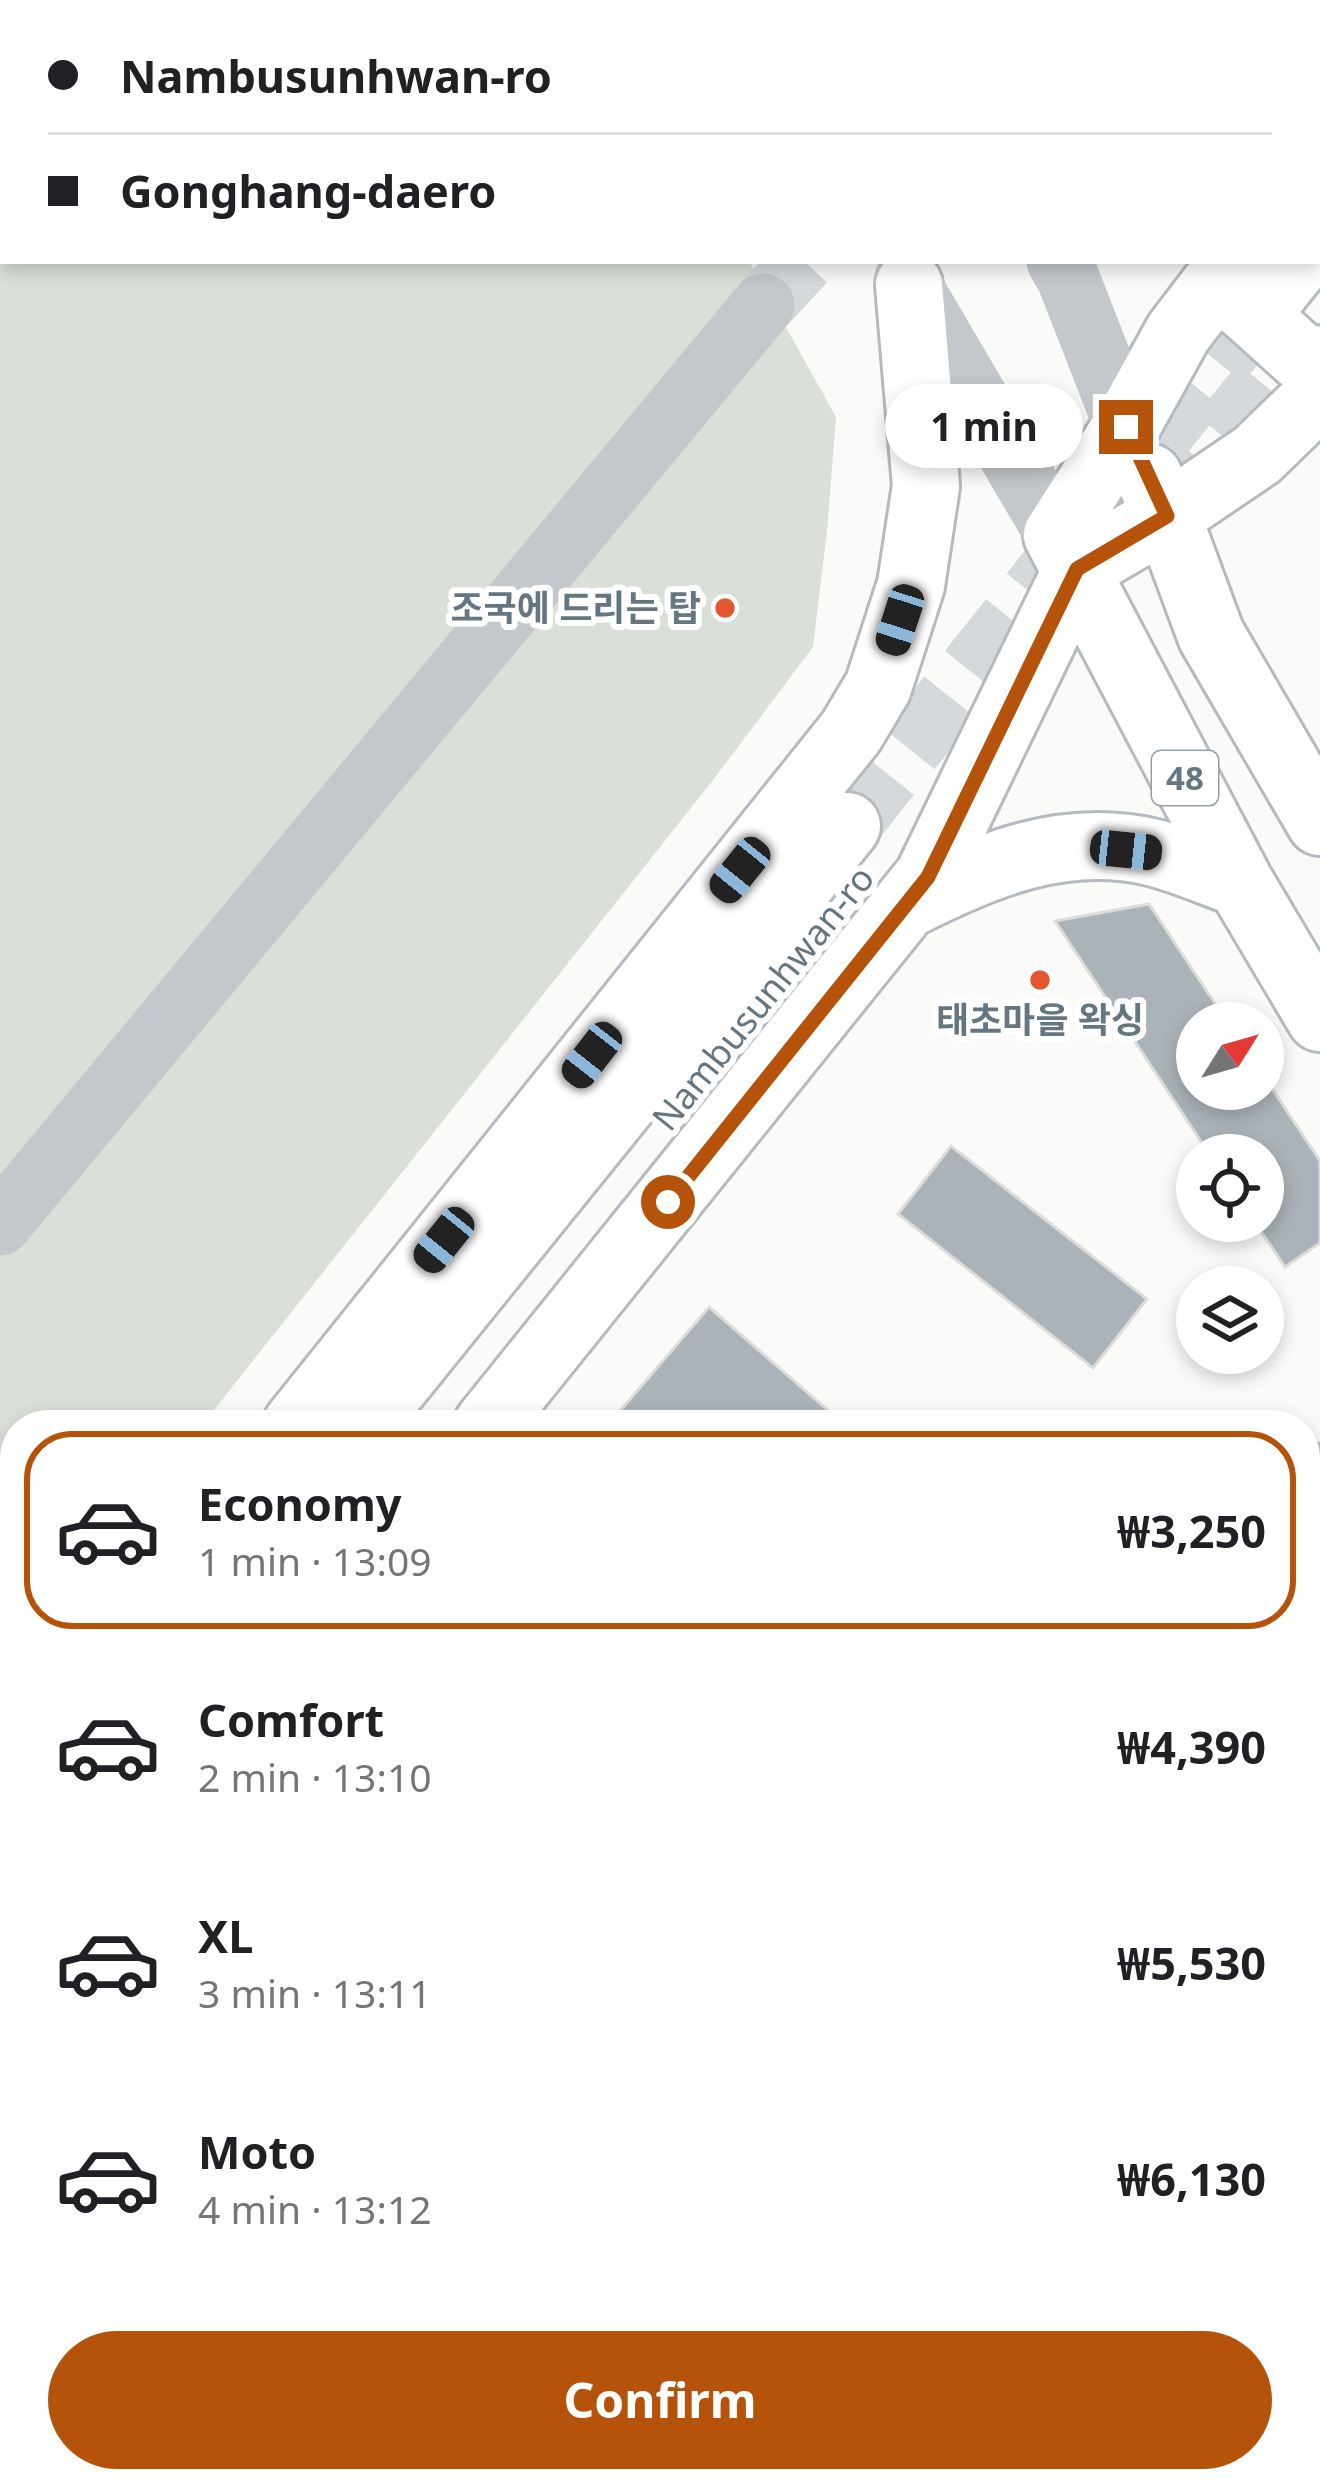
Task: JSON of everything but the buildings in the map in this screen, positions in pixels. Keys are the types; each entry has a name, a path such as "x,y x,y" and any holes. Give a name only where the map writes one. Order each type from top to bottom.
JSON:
{"main road":[{"path":"903,273 926,487 910,586 878,687 850,732 872,851 972,872 1035,851 1100,847 1151,852 1240,883"},
{"name":"Nambusunhwan-ro","path":"497,1410 1067,552 1126,427 1178,333 1286,312"},
{"path":"1067,552 1167,516 1257,455 1286,312"},
{"name":"48","path":"1126,427 1167,516 1211,634 1298,754 1320,822"},
{"name":"48","path":"1067,552 1240,883 1320,1018"},
{"name":"Nambusunhwan-ro","path":"311,1410 872,851"},
{"name":"Nambusunhwan-ro","path":"376,1410 872,851"},
{"name":"Nambusunhwan-ro","path":"433,1410 872,851"}],"street":[{"path":"1060,264 1126,427"},
{"path":"903,273 1067,552"},
{"path":"0,1225 763,305"}],"shaded area":[{"path":"0,264 751,264 836,417 813,647 214,1410 0,1410"}],"tunnel":[{"path":"763,305 801,264"},
{"path":"847,826 1261,308"},
{"path":"1159,512 1301,339"}],"place":[{"name":"조국에 드리는 탑","path":"725,608"},
{"name":"태초마을 왁싱","path":"1040,980"}],"route":[{"path":"668,1202 928,877 1077,569 1167,516 1126,427"}]}
